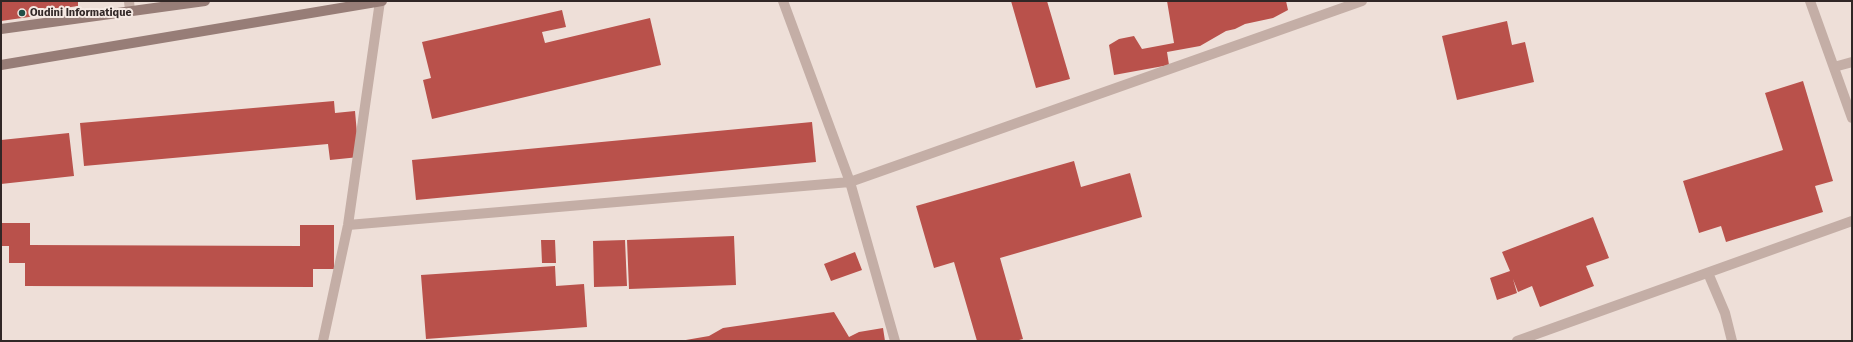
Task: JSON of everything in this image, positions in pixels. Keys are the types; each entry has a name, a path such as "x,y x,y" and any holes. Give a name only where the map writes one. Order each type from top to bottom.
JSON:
{"street":[{"path":"1,29 130,6 205,1"},
{"path":"1,65 380,1 348,225 323,341"},
{"path":"783,1 850,182 895,341"},
{"path":"348,225 850,182 1362,1"},
{"path":"1810,1 1852,118"},
{"path":"1834,67 1852,62"},
{"path":"1516,341 1852,221"},
{"path":"1708,273 1725,313 1732,341"}],"building":[{"name":"Oudini Informatique","path":"1,1 78,1 78,6 43,11 43,15 1,21"},
{"path":"1011,1 1047,1 1070,79 1036,88"},
{"path":"1167,1 1286,1 1288,10 1273,18 1245,24 1235,29 1226,31 1200,46 1167,52 1169,65 1114,75 1109,45 1119,39 1134,36 1142,49 1174,43"},
{"path":"562,10 566,27 542,32 545,43 650,18 661,65 432,119 423,80 431,78 422,42"},
{"path":"1507,21 1512,45 1525,42 1534,82 1457,100 1442,36"},
{"path":"1803,81 1833,181 1815,186 1823,212 1726,242 1721,226 1699,233 1683,181 1783,150 1765,93"},
{"path":"334,101 335,113 355,111 359,157 330,160 328,144 84,166 80,123"},
{"path":"812,122 816,162 416,200 412,160"},
{"path":"69,133 74,176 1,184 1,140"},
{"path":"1074,161 1081,187 1130,173 1142,217 1000,258 1023,339 1015,341 977,341 954,262 934,268 916,206"},
{"path":"1593,217 1609,258 1586,266 1594,286 1540,307 1532,286 1518,292 1513,279 1517,293 1497,300 1490,278 1510,271 1502,252"},
{"path":"1,223 30,223 30,245 300,246 300,225 334,225 334,269 313,269 313,287 25,286 25,263 9,263 9,246 1,246"},
{"path":"734,236 736,285 629,289 627,240"},
{"path":"541,240 555,240 556,263 542,263"},
{"path":"625,240 627,286 594,287 593,241"},
{"path":"855,252 862,270 831,281 824,264"},
{"path":"555,266 556,286 584,284 587,327 426,339 421,275"},
{"path":"834,312 849,337 859,332 883,328 885,341 680,341 709,336 723,328"}],"place":[{"name":"Oudini Informatique","path":"22,13"}]}
